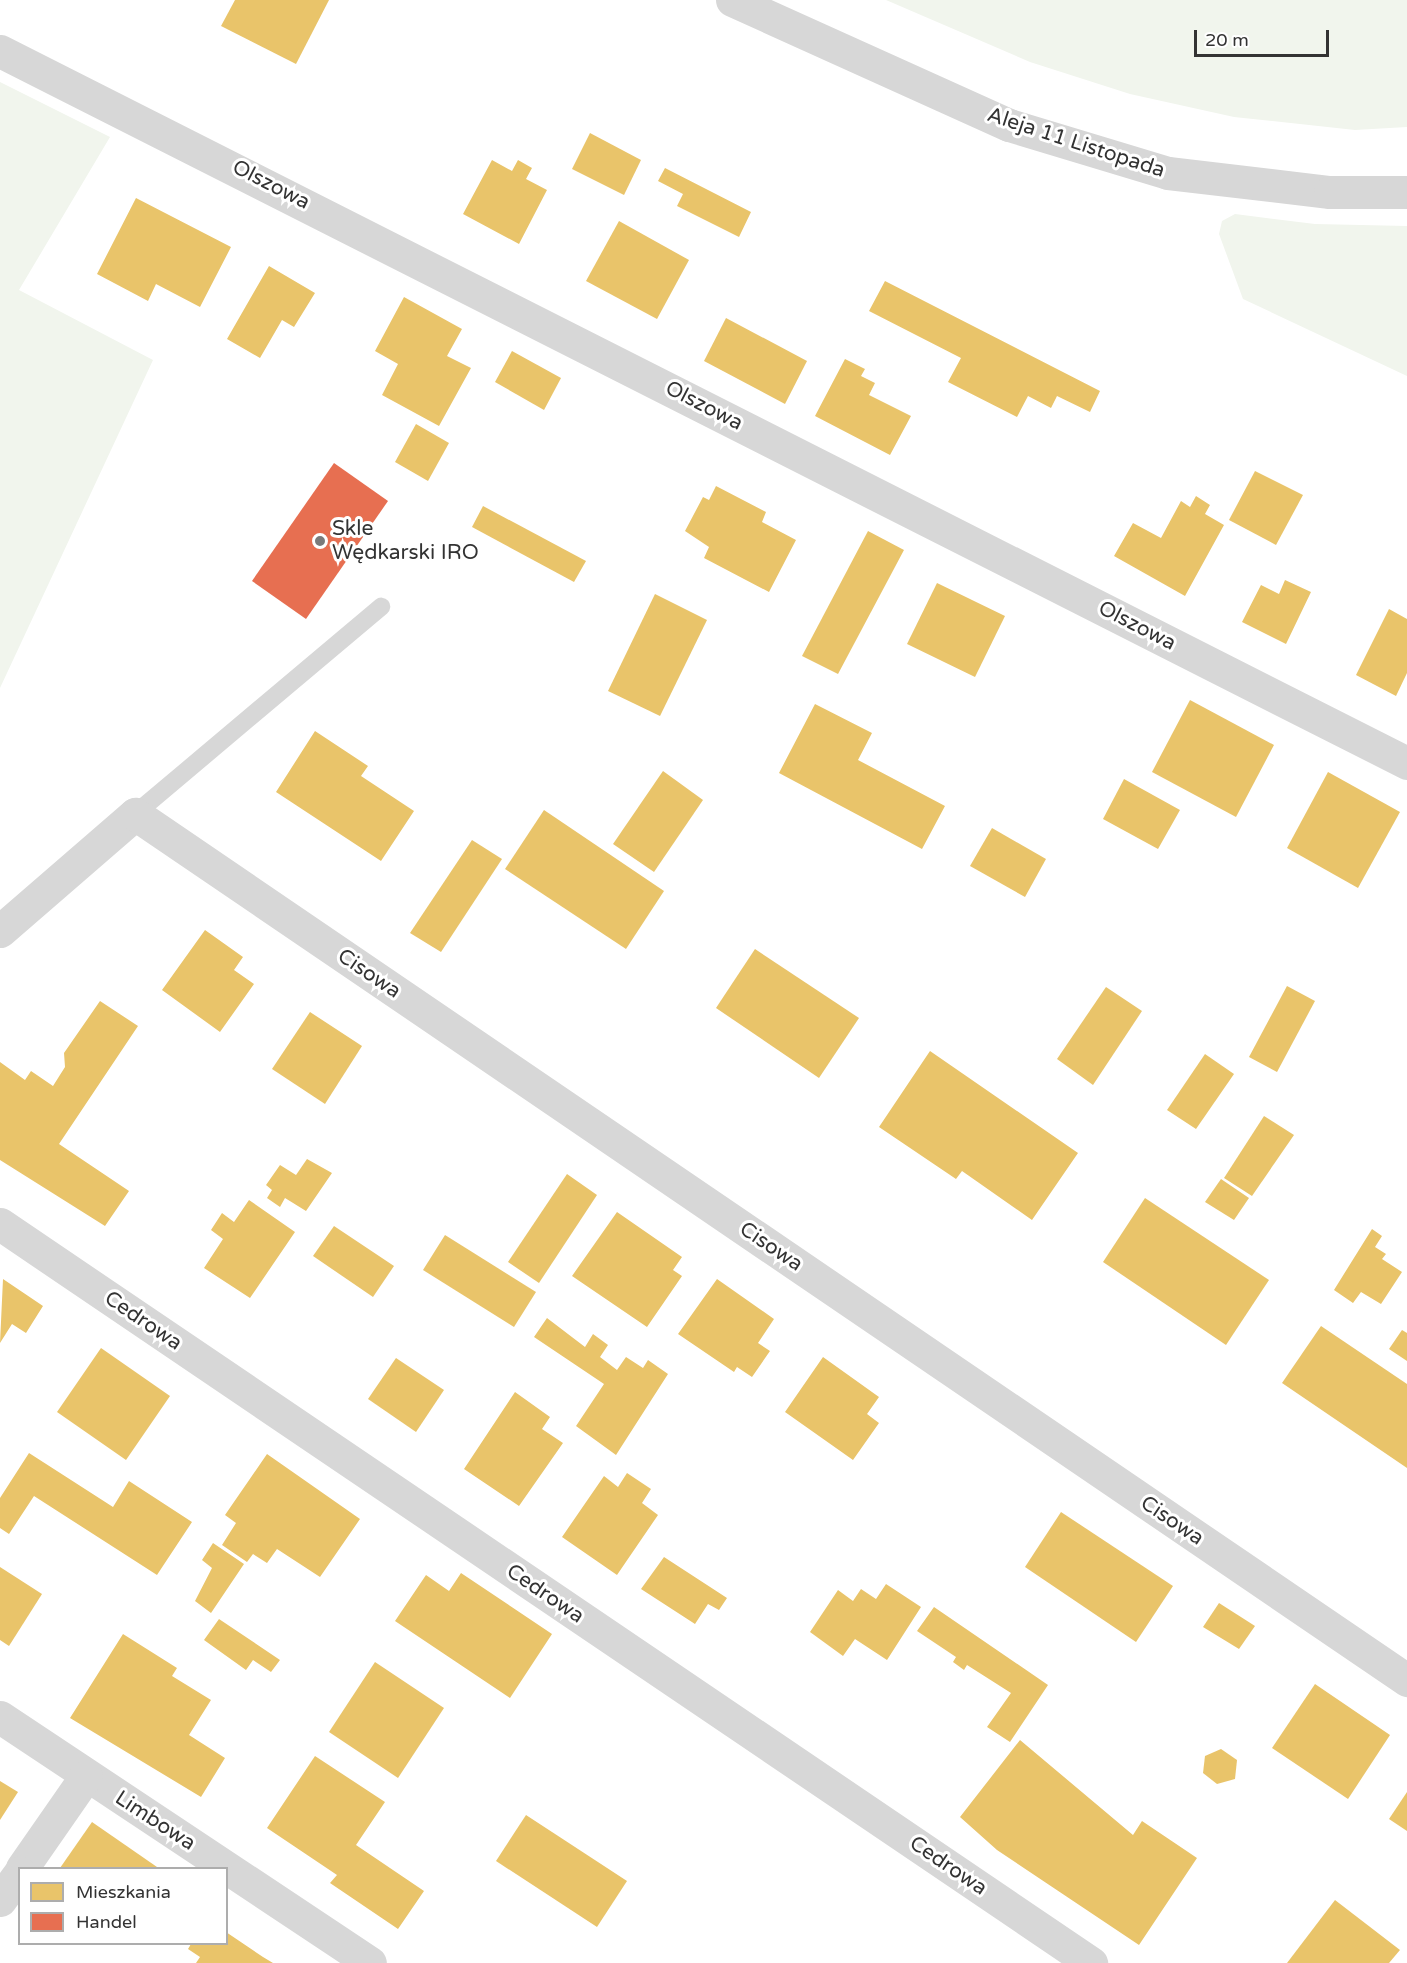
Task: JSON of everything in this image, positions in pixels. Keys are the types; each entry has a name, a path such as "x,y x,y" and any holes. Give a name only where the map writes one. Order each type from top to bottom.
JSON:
{"street":[{"name":"Aleja 11 Listopada","path":"732,0 1009,125 1168,173 1330,192 1407,192"},
{"name":"Olszowa","path":"0,51 1407,764"},
{"path":"0,931 135,814"},
{"name":"Cisowa","path":"135,814 1407,1680"},
{"name":"Cedrowa","path":"0,1224 1091,1963"},
{"name":"Limbowa","path":"0,1717 224,1867"},
{"path":"23,1867 86,1776"},
{"name":"Limbowa","path":"228,1870 370,1963"},
{"path":"0,1900 18,1874"}],"lane":[{"path":"135,814 381,607"}],"shaded area":[{"path":"886,0 1407,0 1407,127 1355,130 1234,117 1130,94 1030,62"},
{"path":"0,82 110,137 19,290 153,360 0,688"},
{"path":"1235,214 1315,224 1407,226 1407,376 1243,299 1219,234 1222,221"}],"building: Mieszkania":[{"path":"235,0 329,0 296,64 221,26"},
{"path":"590,133 641,160 624,195 572,169"},
{"path":"492,160 512,171 518,160 532,168 526,179 547,190 519,244 463,214"},
{"path":"665,168 751,212 739,237 677,206 683,194 658,181"},
{"path":"136,198 231,247 200,307 156,284 148,301 97,274"},
{"path":"619,221 689,260 657,319 586,281"},
{"path":"269,266 315,293 294,327 282,320 260,358 227,339"},
{"path":"885,281 1100,391 1090,412 1057,396 1051,408 1028,396 1017,417 948,382 961,358 869,311"},
{"path":"404,297 462,329 447,356 471,368 439,426 382,395 398,364 375,351"},
{"path":"726,318 807,361 785,404 704,361"},
{"path":"512,351 561,378 544,410 495,382"},
{"path":"845,359 865,369 861,376 875,383 869,395 911,416 890,455 815,416"},
{"path":"416,424 449,443 428,481 395,462"},
{"path":"1255,471 1303,495 1276,545 1229,520"},
{"path":"716,486 766,512 762,522 796,540 769,592 704,558 709,547 685,531 703,497 709,500"},
{"path":"1196,496 1210,505 1205,514 1224,525 1185,596 1114,556 1133,523 1161,538 1181,501 1190,507"},
{"path":"483,506 586,561 574,582 472,527"},
{"path":"868,531 904,550 838,674 802,656"},
{"path":"1285,580 1311,592 1286,644 1242,622 1261,585 1279,594"},
{"path":"937,583 1005,616 975,677 907,644"},
{"path":"655,594 707,620 660,716 608,691"},
{"path":"1389,609 1407,619 1407,673 1396,696 1356,675"},
{"path":"1190,700 1274,745 1236,817 1152,772"},
{"path":"815,704 872,733 858,760 945,806 922,849 779,773"},
{"path":"315,731 368,766 361,776 414,811 381,861 276,792"},
{"path":"663,771 703,800 654,872 613,844"},
{"path":"1328,772 1400,812 1358,888 1287,848"},
{"path":"1124,779 1180,810 1158,849 1103,819"},
{"path":"544,810 664,891 626,949 505,869"},
{"path":"992,828 1046,859 1025,897 970,866"},
{"path":"472,840 502,859 441,952 410,933"},
{"path":"205,930 243,957 234,970 254,984 220,1032 162,990"},
{"path":"755,949 859,1018 819,1078 716,1008"},
{"path":"1287,986 1315,1001 1277,1072 1249,1057"},
{"path":"1106,987 1142,1011 1093,1085 1057,1059"},
{"path":"100,1001 138,1026 59,1144 129,1191 105,1226 0,1160 0,1062 25,1080 31,1071 53,1086 65,1067 64,1053"},
{"path":"310,1012 362,1046 325,1104 272,1069"},
{"path":"930,1051 1078,1153 1032,1220 962,1171 956,1179 879,1127"},
{"path":"1205,1054 1234,1074 1196,1129 1167,1110"},
{"path":"1264,1116 1294,1135 1252,1196 1224,1178"},
{"path":"307,1159 332,1173 306,1211 285,1198 280,1207 267,1198 272,1190 266,1185 280,1165 296,1175"},
{"path":"567,1174 597,1195 539,1283 508,1262"},
{"path":"1221,1179 1249,1198 1234,1220 1205,1202"},
{"path":"1145,1198 1269,1280 1226,1345 1103,1262"},
{"path":"249,1200 295,1232 250,1298 204,1268 223,1239 211,1230 222,1213 234,1222"},
{"path":"617,1212 682,1257 673,1270 682,1276 647,1327 572,1276"},
{"path":"334,1226 394,1266 373,1297 313,1256"},
{"path":"1372,1229 1382,1236 1375,1247 1386,1254 1382,1259 1402,1272 1381,1304 1361,1292 1353,1303 1334,1290"},
{"path":"445,1235 536,1292 514,1327 423,1270"},
{"path":"3,1279 43,1306 26,1333 12,1324 0,1343"},
{"path":"717,1279 774,1319 758,1343 770,1351 752,1377 737,1367 734,1372 678,1334"},
{"path":"547,1318 585,1347 593,1334 608,1345 600,1357 617,1370 626,1357 643,1368 648,1360 668,1374 616,1455 576,1426 604,1384 534,1337"},
{"path":"1321,1326 1407,1384 1407,1468 1282,1383"},
{"path":"1402,1330 1407,1333 1407,1361 1389,1349"},
{"path":"101,1348 170,1396 126,1460 57,1412"},
{"path":"823,1357 879,1397 867,1414 879,1423 853,1460 785,1412"},
{"path":"396,1358 444,1390 416,1432 368,1399"},
{"path":"515,1392 550,1417 542,1429 563,1443 519,1506 464,1469"},
{"path":"29,1453 113,1507 129,1481 192,1522 157,1575 34,1496 9,1534 0,1528 0,1498"},
{"path":"267,1454 360,1519 320,1577 277,1549 267,1563 253,1554 247,1562 222,1545 236,1523 225,1515"},
{"path":"627,1473 651,1489 642,1503 658,1515 617,1575 562,1537 604,1476 618,1487"},
{"path":"1061,1512 1173,1586 1136,1642 1025,1567"},
{"path":"213,1543 244,1564 211,1613 195,1601 212,1568 202,1560"},
{"path":"664,1557 727,1598 719,1610 708,1604 695,1624 641,1589"},
{"path":"0,1567 42,1594 9,1646 0,1640"},
{"path":"461,1573 552,1634 510,1698 395,1621 426,1575 449,1591"},
{"path":"886,1584 921,1607 887,1660 855,1639 843,1656 810,1632 838,1590 853,1601 861,1589 876,1599"},
{"path":"1219,1603 1255,1626 1239,1649 1203,1627"},
{"path":"934,1607 1048,1685 1010,1742 987,1727 1011,1693 967,1665 964,1670 953,1662 956,1657 917,1631"},
{"path":"219,1619 280,1660 271,1672 253,1660 246,1670 204,1640"},
{"path":"123,1634 177,1668 172,1676 211,1700 189,1735 225,1758 201,1797 70,1718"},
{"path":"375,1662 444,1708 398,1778 329,1732"},
{"path":"1315,1684 1390,1735 1348,1799 1272,1748"},
{"path":"1020,1740 1133,1835 1142,1821 1197,1858 1139,1945 997,1850 960,1817"},
{"path":"1221,1749 1237,1760 1235,1779 1217,1784 1203,1773 1205,1756"},
{"path":"315,1756 385,1802 356,1845 424,1891 398,1929 330,1883 337,1875 267,1828"},
{"path":"0,1781 18,1792 0,1820"},
{"path":"1407,1792 1407,1831 1389,1819"},
{"path":"526,1815 627,1881 597,1927 496,1861"},
{"path":"92,1822 157,1867 61,1867"},
{"path":"1335,1900 1400,1950 1389,1963 1287,1963"},
{"path":"228,1933 273,1963 196,1963 200,1957 188,1949 190,1945 228,1945"}],"building: Handel":[{"name":"Skle Wędkarski IRO","path":"334,463 388,501 306,619 252,581"}],"place":[{"name":"Skle Wędkarski IRO","path":"320,541"}]}
